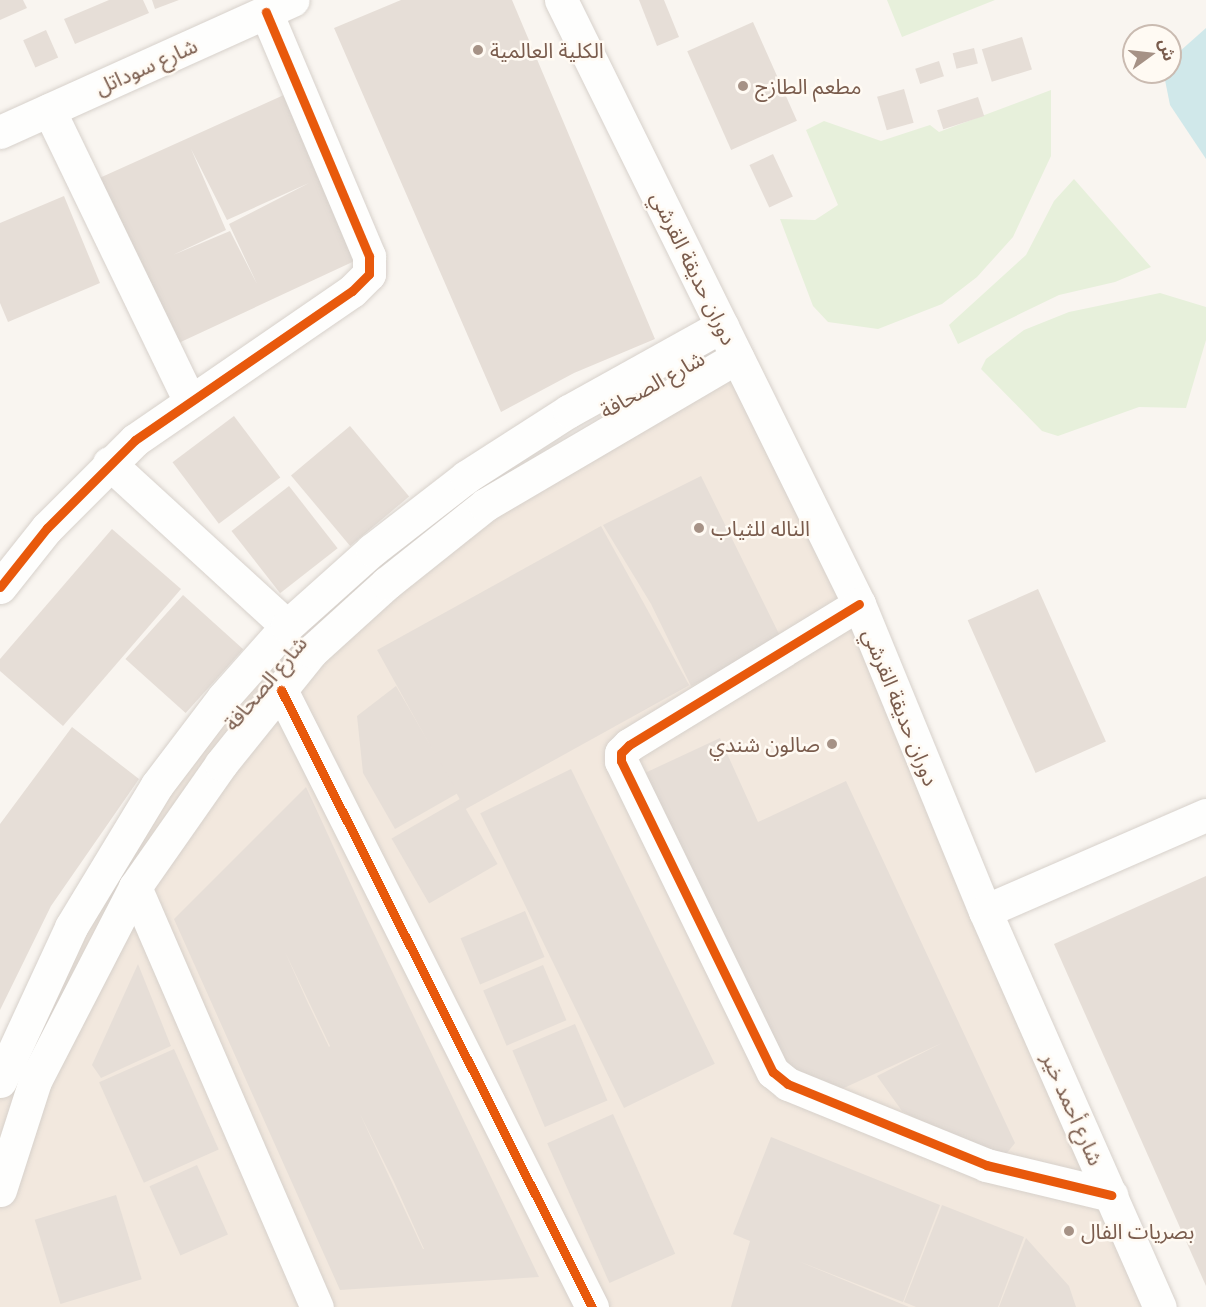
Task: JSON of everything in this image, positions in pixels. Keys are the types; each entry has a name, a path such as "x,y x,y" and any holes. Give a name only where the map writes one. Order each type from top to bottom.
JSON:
{"main road":[{"name":"دوران حديقة القرشي","path":"561,0 859,604 986,911"},
{"name":"شارع سوداتل","path":"0,132 280,6"},
{"path":"0,587 47,528 109,463 189,399 352,291 365,280 370,266 280,6"},
{"path":"49,110 189,399"},
{"name":"شارع الصحافة","path":"0,1081 72,927 157,785 223,698 287,626 372,550 475,471 569,411 722,326"},
{"name":"شارع الصحافة","path":"0,1190 35,1081 135,887 221,764 312,651 387,583 485,505 737,357"},
{"path":"109,463 287,626"},
{"path":"859,604 629,745 621,753 621,761 773,1072 788,1084 986,1165 1111,1195"},
{"path":"281,690 592,1307"},
{"path":"986,911 1206,815"},
{"path":"135,887 317,1307"},
{"name":"شارع أحمد خير","path":"986,911 1160,1307"}],"shaded area":[{"path":"744,356 1172,1307 0,1307 0,1088 203,711 466,500"}],"green space":[{"path":"887,0 995,0 902,37"},
{"path":"1051,90 1051,156 1013,237 977,277 942,304 878,329 828,322 813,306 780,219 815,220 838,205 806,130 824,121 881,141 930,125 939,132"},
{"path":"1074,179 1151,267 1115,282 1059,295 958,344 949,325 1026,255 1054,201"},
{"path":"1160,293 1206,307 1206,340 1186,408 1139,407 1058,436 1042,431 981,369 986,359 1024,330 1069,312"}],"water":[{"path":"1206,28 1206,159 1170,105 1166,84 1182,84 1182,49"}],"building":[{"path":"0,0 23,0 27,8 0,20"},
{"path":"109,0 143,0 149,13 75,44 64,19"},
{"path":"152,0 179,0 155,9"},
{"path":"401,0 512,0 655,339 574,373 501,412 334,28"},
{"path":"639,0 664,0 679,37 657,46"},
{"name":"مطعم الطازج","path":"753,22 797,121 731,150 687,51"},
{"path":"46,30 58,57 35,68 23,40"},
{"path":"1022,37 1032,70 992,82 982,49"},
{"path":"974,48 978,64 957,69 953,53"},
{"path":"939,61 944,76 920,84 915,69"},
{"path":"904,89 914,123 887,130 877,97"},
{"path":"286,94 361,258 170,347 95,180","holes":["191,149 227,220 309,183 229,224 257,284 230,231 173,255 226,230"]},
{"path":"978,97 984,116 943,129 937,110"},
{"path":"773,154 793,197 769,208 749,165"},
{"path":"64,196 100,283 8,322 0,303 0,223"},
{"path":"234,416 280,477 219,524 173,462"},
{"path":"350,426 409,496 350,546 291,475"},
{"path":"701,476 783,642 691,686 651,604 603,525"},
{"path":"289,486 338,548 280,593 231,531"},
{"path":"601,526 689,685 465,809 377,650"},
{"path":"112,529 181,589 63,726 0,671 0,659"},
{"path":"1038,589 1106,742 1036,773 968,620"},
{"path":"183,595 243,649 186,713 125,659"},
{"path":"396,686 458,793 395,829 363,773 357,716"},
{"path":"72,727 139,779 51,906 0,1010 0,824"},
{"path":"720,738 758,822 846,781 1015,1143 998,1164 902,1111 877,1076 942,1043 833,1093 783,1066 632,779"},
{"path":"571,769 715,1064 624,1108 480,813"},
{"path":"306,787 539,1277 340,1290 174,919","holes":["285,952 330,1046 329,1047 307,1001","360,1114 394,1182 424,1249 423,1249"]},
{"path":"460,799 498,864 429,903 392,838"},
{"path":"1206,876 1206,1286 1054,944"},
{"path":"525,911 545,957 480,984 461,938"},
{"path":"138,964 171,1046 101,1078 92,1065"},
{"path":"543,965 566,1020 507,1046 483,990"},
{"path":"575,1024 607,1100 545,1127 512,1051"},
{"path":"174,1049 219,1149 144,1183 99,1082"},
{"path":"613,1114 675,1254 609,1283 547,1143"},
{"path":"771,1137 940,1205 903,1302 798,1261 909,1307 731,1307 750,1241 733,1234"},
{"path":"197,1165 228,1234 180,1256 149,1186"},
{"path":"116,1195 142,1279 60,1304 35,1220"},
{"path":"942,1205 1024,1237 998,1307 916,1307 904,1302"},
{"path":"1026,1238 1069,1286 1076,1307 999,1307"}],"cycle path":[{"path":"0,587 47,528 135,440 352,291 369,274 369,256 266,12"},
{"path":"859,604 629,745 621,753 621,761 773,1072 788,1084 986,1165 1111,1195"},
{"path":"281,690 592,1307"}],"place":[{"name":"الكلية العالمية","path":"478,50"},
{"name":"مطعم الطازج","path":"743,86"},
{"name":"الناله للثياب","path":"699,528"},
{"name":"صالون شندي","path":"832,744"},
{"name":"بصريات الفال","path":"1069,1231"}]}
